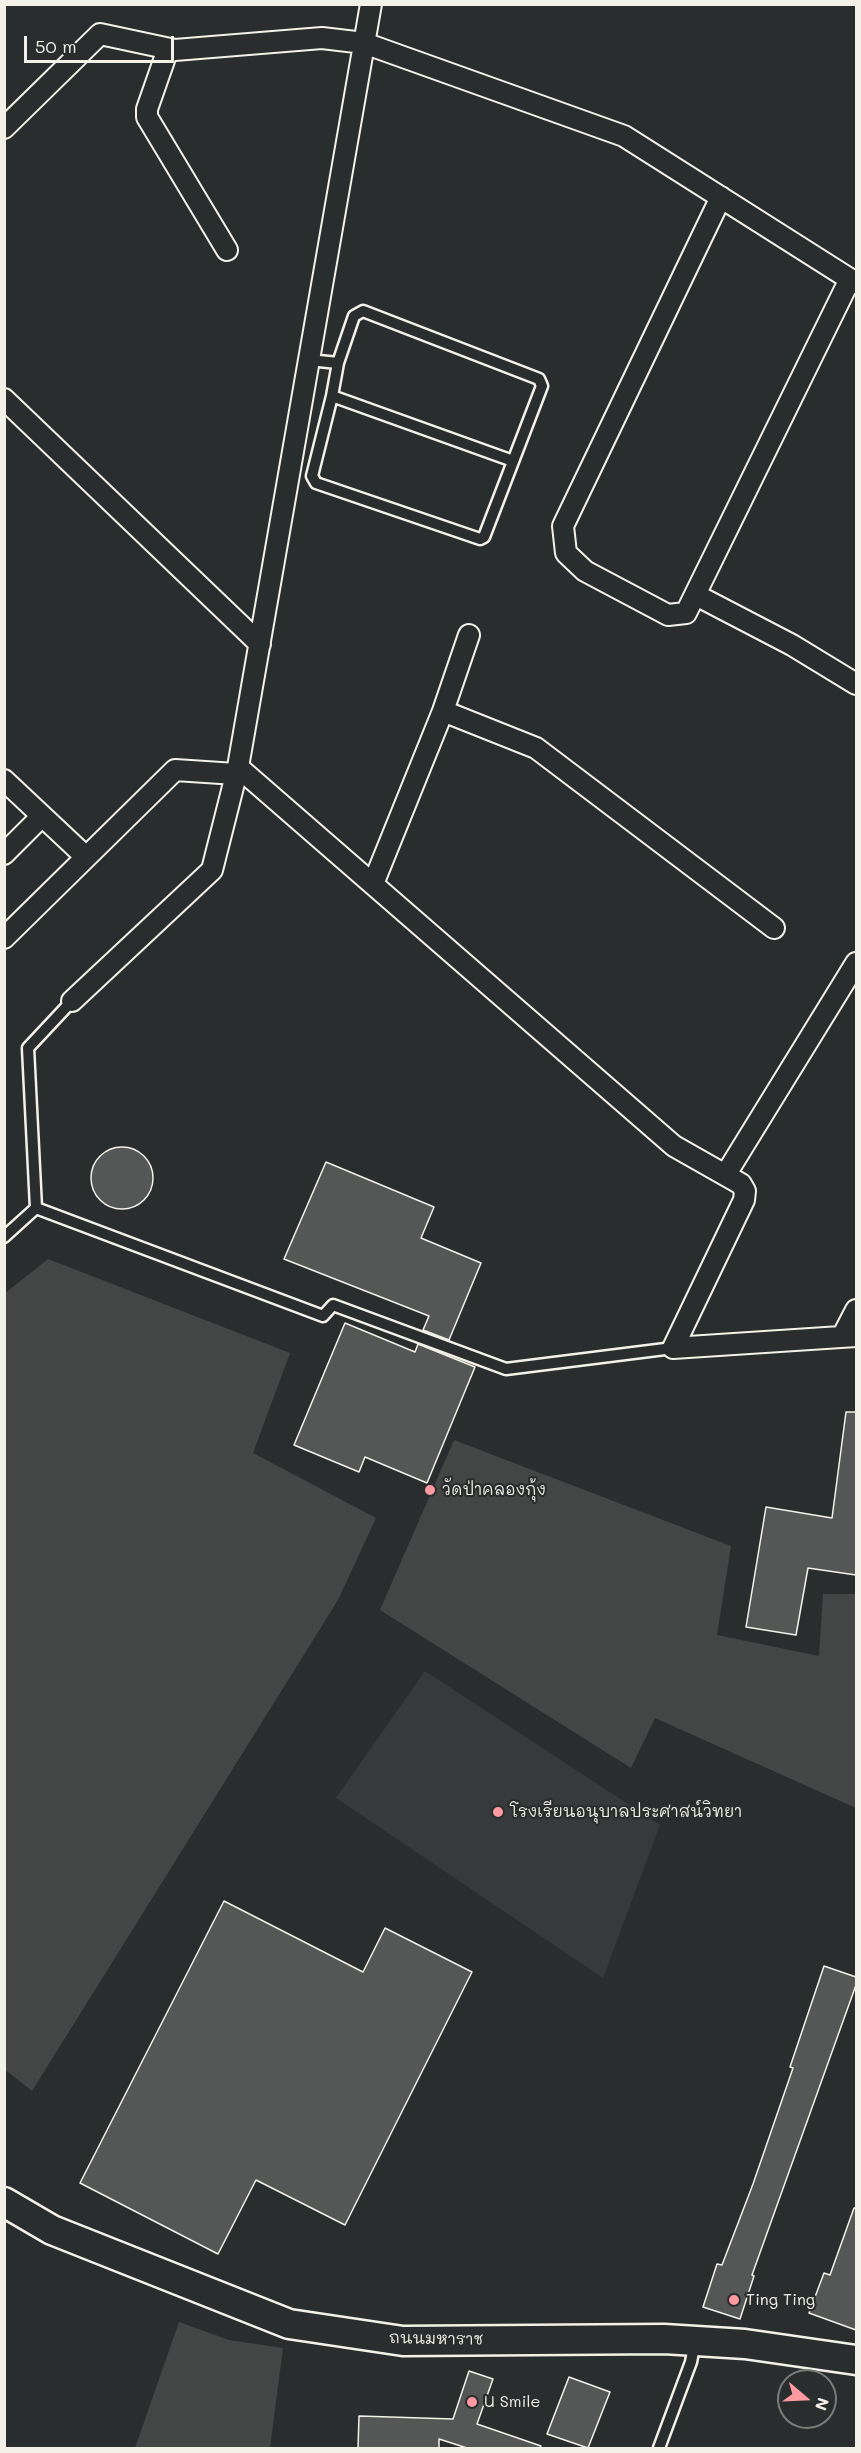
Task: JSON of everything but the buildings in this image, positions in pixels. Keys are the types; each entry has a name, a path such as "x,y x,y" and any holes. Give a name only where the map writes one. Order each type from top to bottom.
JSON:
{"street":[{"path":"72,1001 212,870 237,770 371,4"},
{"path":"4,128 100,33 168,49 322,38 364,43 624,136 853,281 696,596 686,613 668,615 585,571 566,553 563,526 721,198"},
{"path":"168,49 147,110 147,117 227,250"},
{"path":"4,399 260,644"},
{"path":"696,596 792,645 856,684"},
{"path":"373,884 442,711 469,635"},
{"path":"442,711 536,748 774,928"},
{"path":"4,938 175,770 237,770 373,884 674,1146 741,1184 745,1191 744,1200 673,1348 849,1337 856,1310"},
{"path":"4,780 86,857"},
{"path":"4,854 42,816"},
{"path":"726,1174 856,963"},
{"name":"ถนนมหาราช","path":"4,2202 52,2230 289,2324 403,2342 696,2341 745,2344 856,2360"}],"lane":[{"path":"363,311 539,379 542,386 484,537 480,539 322,486 313,480 312,476 338,363 354,316 363,311"},
{"path":"309,360 338,363"},
{"path":"332,396 513,461"},
{"path":"36,1208 28,1048 72,1001"},
{"path":"4,1237 36,1208"},
{"path":"36,1208 323,1316 333,1305 506,1369 673,1348"},
{"path":"659,2448 691,2362 696,2341"}],"shaded area":[{"path":"48,1259 290,1353 253,1453 376,1518 338,1600 32,2091 4,2069 4,1294"},
{"path":"454,1440 731,1546 717,1635 819,1656 823,1594 856,1594 856,1808 655,1718 631,1768 380,1610"},
{"name":"โรงเรียนอนุบาลประศาสน์วิทยา","path":"425,1671 660,1825 603,1978 336,1798"},
{"path":"179,2322 229,2340 283,2348 270,2448 135,2448"}],"place":[{"name":"วัดป่าคลองกุ้ง","path":"430,1490"},
{"name":"โรงเรียนอนุบาลประศาสน์วิทยา","path":"498,1812"},
{"name":"Ting Ting","path":"734,2300"},
{"name":"U Smile","path":"472,2402"}]}
